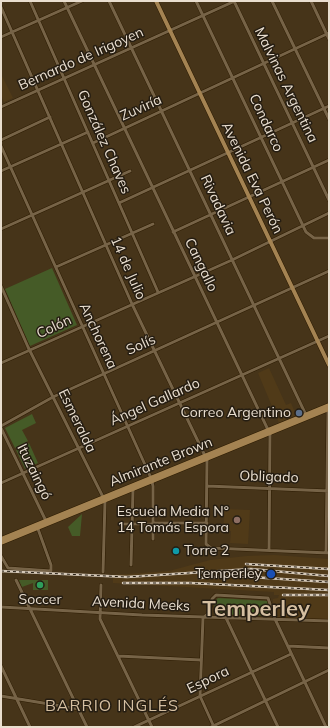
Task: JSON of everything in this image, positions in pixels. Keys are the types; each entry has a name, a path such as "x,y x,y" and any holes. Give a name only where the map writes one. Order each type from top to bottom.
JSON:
{"main road":[{"name":"Avenida Eva Perón","path":"156,1 329,365"},
{"name":"Almirante Brown","path":"1,539 104,500 329,408"},
{"name":"Almirante Brown","path":"104,500 133,490 151,480"},
{"name":"Almirante Brown","path":"1,543 38,528 46,523"}],"street":[{"name":"González Chaves","path":"30,1 158,292"},
{"name":"Cangallo","path":"64,1 269,433 269,550"},
{"path":"1,37 82,1"},
{"name":"Rivadavia","path":"110,1 306,417"},
{"name":"Condarco","path":"196,1 306,232 314,238 329,238"},
{"name":"Bernardo de Irigoyen","path":"1,107 234,1"},
{"name":"Malvinas Argentina","path":"234,1 329,200"},
{"path":"272,1 329,119"},
{"path":"310,1 328,33 329,39"},
{"name":"14 de Julio","path":"1,7 132,304 205,458 207,486 206,544 211,548 269,550"},
{"name":"Zuviría","path":"93,142 233,79 328,33"},
{"path":"119,203 190,172 329,106"},
{"path":"1,140 50,118"},
{"path":"1,171 88,132"},
{"name":"Anchorena","path":"1,146 151,480 153,539"},
{"path":"173,232 211,216 329,160"},
{"path":"1,229 130,171"},
{"name":"Colón","path":"1,363 81,326 232,260 329,213"},
{"path":"56,267 154,224"},
{"name":"Solís","path":"1,427 53,397 293,289 329,271"},
{"name":"Esmeralda","path":"1,286 3,294 29,350 104,500 103,572"},
{"name":"Ángel Gallardo","path":"1,484 329,336"},
{"path":"269,550 328,553 329,408"},
{"name":"Ituzaingó","path":"1,427 24,473 46,523"},
{"name":"Obligado","path":"207,486 328,491"},
{"path":"131,565 133,490"},
{"path":"122,524 207,524"},
{"path":"1,556 8,568 52,570 38,528"},
{"path":"16,580 88,727"},
{"path":"101,585 100,619 152,727"},
{"path":"326,727 305,682 291,654 275,619 268,598 216,595 212,599 209,613 203,618 200,696 213,727 265,701 305,682 329,670"},
{"name":"Avenida Meeks","path":"1,607 203,618 329,621"},
{"path":"226,618 278,727"},
{"path":"288,646 329,648"},
{"name":"Espora","path":"134,727 291,654"},
{"path":"118,656 201,660"},
{"path":"1,666 30,727"},
{"path":"1,696 79,709"}],"shaded area":[{"path":"1,74 13,98 4,102 1,95"},
{"path":"269,368 286,405 291,403 296,415 279,423 258,373"},
{"name":"Escuela Media N° 14 Tomás Espora","path":"225,509 250,510 248,544 230,543 231,531 223,530"},
{"path":"274,555 329,559 329,620 278,617 273,599 278,598 279,595 274,595 274,592 113,583 113,575 169,571 210,560"}],"green space":[{"path":"52,268 77,325 30,346 5,289"},
{"path":"32,414 36,423 22,430 28,441 15,448 5,428"},
{"path":"29,443 38,463 25,469 16,450"},
{"path":"82,514 80,536 72,536 68,527"},
{"name":"Soccer","path":"19,580 48,580 48,590 33,590 33,583 22,587"},
{"path":"218,598 268,601 271,616 214,614 215,601"}],"railway":[{"path":"246,564 329,569"},
{"path":"1,571 127,577 251,569 329,576"},
{"path":"199,578 235,576 329,582"},
{"path":"123,583 191,583 329,590"},
{"path":"283,595 329,595"}],"place":[{"name":"Correo Argentino","path":"299,413"},
{"name":"Escuela Media N° 14 Tomás Espora","path":"237,520"},
{"name":"Torre 2","path":"176,551"},
{"name":"Temperley","path":"271,574"},
{"name":"Soccer","path":"40,585"}],"district":[{"name":"Temperley","path":"256,609"},
{"name":"BARRIO INGLÉS","path":"112,706"}]}
